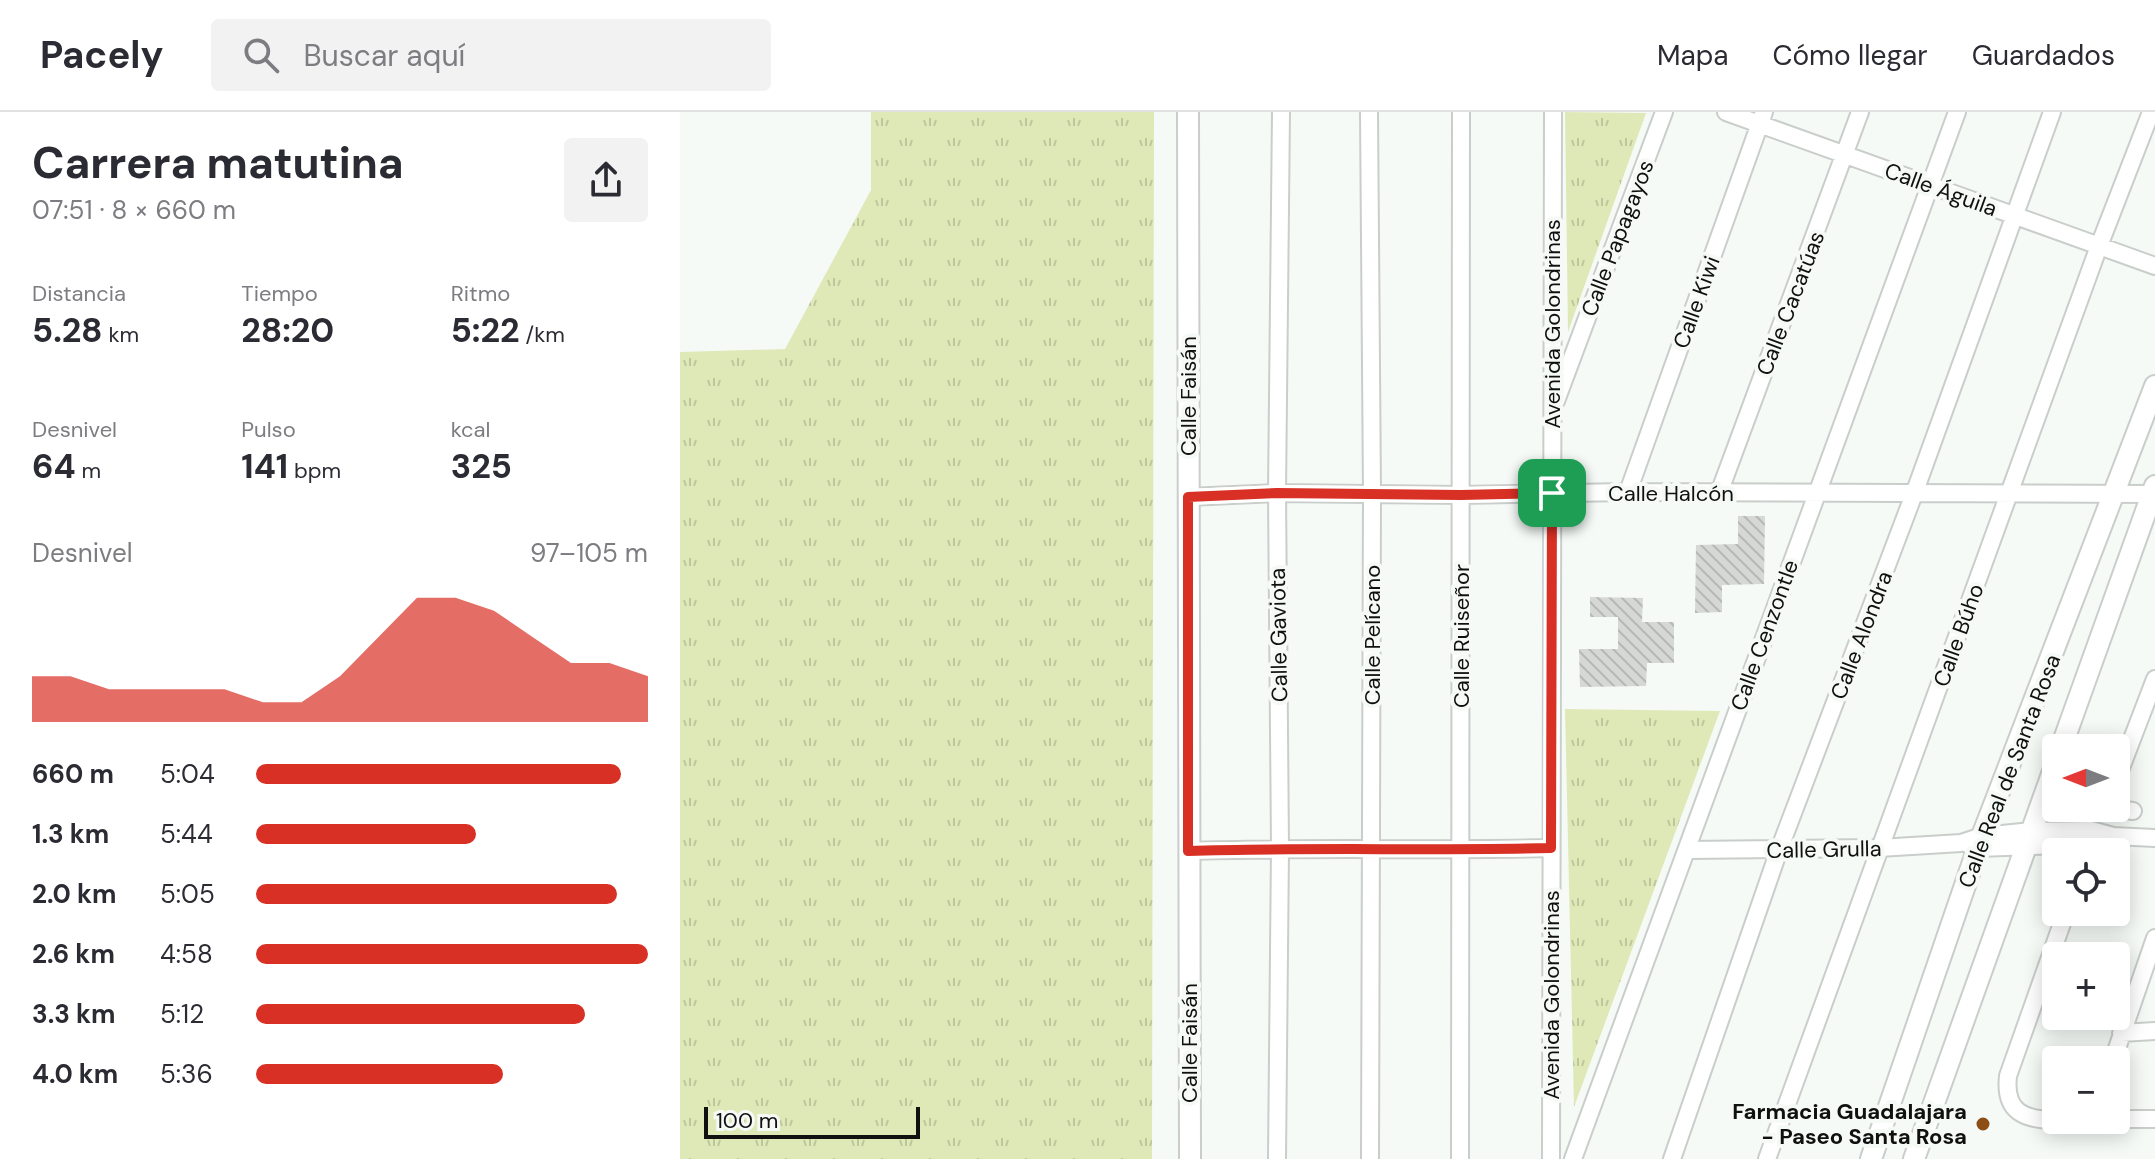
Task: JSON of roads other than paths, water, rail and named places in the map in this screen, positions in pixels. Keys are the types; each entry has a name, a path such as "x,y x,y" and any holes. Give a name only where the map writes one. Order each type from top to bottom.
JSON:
{"street":[{"name":"Calle Faisán","path":"1188,112 1190,1159"},
{"name":"Calle Gaviota","path":"1277,1159 1280,848 1277,493 1281,112"},
{"name":"Calle Pelícano","path":"1369,112 1372,493 1370,1159"},
{"name":"Calle Ruiseñor","path":"1460,1159 1461,112"},
{"name":"Avenida Golondrinas","path":"1551,1159 1553,112"},
{"name":"Calle Papagayos","path":"1552,410 1664,112"},
{"name":"Calle Águila","path":"1726,112 1762,118 1929,186 2155,266"},
{"name":"Calle Cacatúas","path":"1719,493 1860,112"},
{"name":"Calle Cenzontle","path":"1573,1159 1957,112"},
{"name":"Calle Alondra","path":"1672,1159 1779,850 1914,494 2052,112"},
{"name":"Calle Búho","path":"1767,1159 2099,246 2151,112"},
{"name":"Calle Kiwi","path":"1628,492 1762,118"},
{"name":"Calle Real de Santa Rosa","path":"1871,1159 1974,842 2115,495 2155,386"},
{"name":"Calle Halcón","path":"1188,497 1277,493 2115,495 2154,492"},
{"name":"Calle Real de Santa Rosa","path":"2066,734 2154,492"},
{"path":"2130,744 2155,679"},
{"name":"Calle Real de Santa Rosa","path":"1914,1159 2042,803"},
{"name":"Calle Grulla","path":"2105,838 2155,838"},
{"name":"Calle Grulla","path":"1687,850 1879,848 2042,839"},
{"path":"1188,851 1551,848"},
{"path":"2042,1119 2018,1113 2009,1098 2008,1076 2061,926"},
{"path":"2117,1046 2155,938"},
{"path":"2121,1033 2155,1031"},
{"path":"2130,1119 2155,1119"}],"place":[{"name":"Farmacia Guadalajara - Paseo Santa Rosa","path":"1983,1124"}]}
